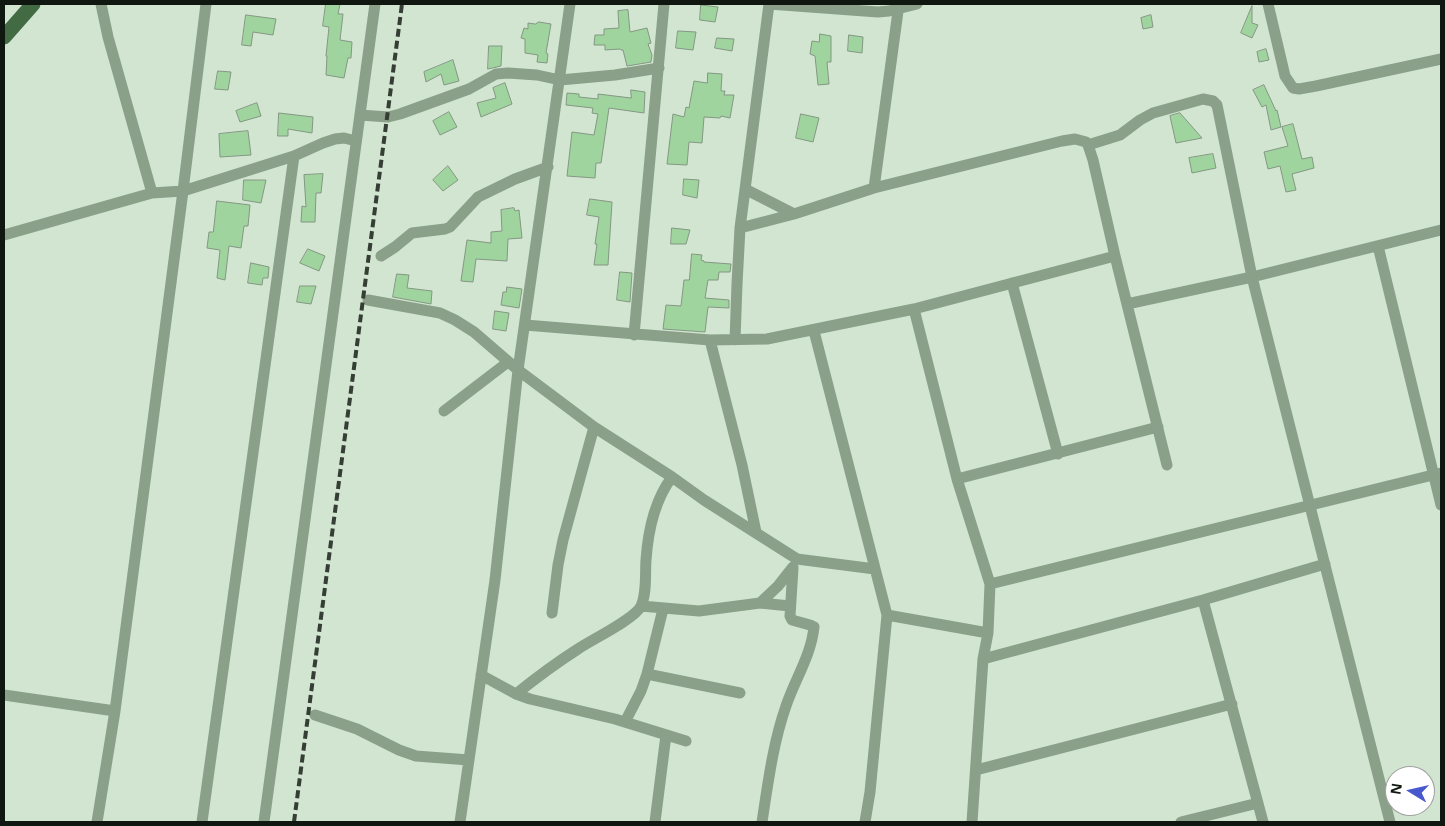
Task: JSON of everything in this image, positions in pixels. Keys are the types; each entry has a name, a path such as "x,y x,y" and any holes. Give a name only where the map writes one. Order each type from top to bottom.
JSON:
{"main road":[{"path":"4,37 33,4"}],"street":[{"path":"101,4 108,37 152,194"},
{"path":"97,822 115,711 206,4"},
{"path":"264,822 375,4"},
{"path":"460,822 495,580 518,370 570,4"},
{"path":"634,335 664,4"},
{"path":"736,340 736,284 740,228 769,4 878,12 889,11 899,6 917,4"},
{"path":"1268,4 1285,76 1293,88 1299,89 1316,86 1441,60"},
{"path":"874,188 899,6"},
{"path":"360,115 388,117 400,114 469,89 496,74 508,72 560,80 608,76 659,68"},
{"path":"1088,145 1120,135 1140,120 1154,113 1203,99 1213,101 1216,105 1252,277 1390,822"},
{"path":"4,235 152,194 183,191 294,156 323,142 344,138 356,141"},
{"path":"740,228 794,214 874,188 1062,140 1080,140 1088,145 1167,465"},
{"path":"202,822 294,156"},
{"path":"380,256 412,233 450,227 478,197 515,179 548,167"},
{"path":"745,189 794,214"},
{"path":"1127,304 1252,277 1441,230"},
{"path":"1378,246 1437,474 1441,505"},
{"path":"525,325 710,340 767,339 814,331 914,309 1115,256"},
{"path":"1012,283 1058,454"},
{"path":"368,300 440,313 474,332 518,370 594,427 756,532 795,563 876,569"},
{"path":"914,309 958,479 990,584 988,633 983,659 972,822"},
{"path":"814,331 887,615 870,792 865,822"},
{"path":"710,340 742,465 756,532"},
{"path":"444,411 508,362"},
{"path":"552,613 563,540 594,427"},
{"path":"958,479 1158,427"},
{"path":"990,584 1437,474"},
{"path":"516,694 578,648 633,614 641,606 654,510 658,499 672,477"},
{"path":"760,603 778,586 795,563"},
{"path":"762,822 778,730 786,705 806,661 813,638 814,627 792,620 790,606 795,563"},
{"path":"983,659 1203,600 1325,564"},
{"path":"1203,600 1263,822"},
{"path":"641,606 699,612 760,603 790,606"},
{"path":"625,722 641,691 647,674 663,609"},
{"path":"887,615 988,633"},
{"path":"647,674 740,692"},
{"path":"481,675 516,694 530,699 625,722 686,741"},
{"path":"4,695 115,711"},
{"path":"976,770 1232,704"},
{"path":"315,715 357,729 399,750 416,756 469,760"},
{"path":"655,822 666,735"},
{"path":"1181,822 1258,803"}],"building":[{"path":"326,4 340,4 338,14 343,14 340,40 352,42 351,58 348,58 344,78 326,75 329,27 323,26"},
{"path":"701,5 718,7 715,22 700,20"},
{"path":"1252,6 1252,23 1258,25 1252,38 1241,33"},
{"path":"628,10 630,32 647,28 651,43 648,44 652,55 651,62 627,66 623,50 605,50 605,45 594,45 595,35 604,35 604,29 619,28 618,11"},
{"path":"246,15 276,19 273,35 253,32 251,46 242,45"},
{"path":"1151,15 1153,27 1143,29 1141,18"},
{"path":"539,22 551,24 546,53 548,54 547,63 537,62 538,55 525,53 525,39 521,38 524,28 528,29 528,23 535,24"},
{"path":"678,31 696,32 693,50 676,48"},
{"path":"820,34 831,36 831,62 827,62 829,84 818,85 815,56 810,54 812,41 819,42"},
{"path":"849,35 863,37 862,53 848,51"},
{"path":"717,38 734,39 732,51 715,48"},
{"path":"489,46 502,46 501,66 488,69"},
{"path":"1266,49 1269,60 1259,62 1257,52"},
{"path":"453,60 459,81 444,85 441,74 426,82 424,72"},
{"path":"218,71 231,72 228,90 215,89"},
{"path":"708,73 722,74 721,91 725,91 724,95 734,95 730,118 721,116 720,118 704,117 702,143 689,142 687,165 667,164 673,114 684,117 686,107 689,108 694,81 707,83"},
{"path":"505,83 512,104 481,117 477,103 496,98 493,88"},
{"path":"1264,85 1277,110 1281,127 1271,130 1266,105 1262,107 1253,90"},
{"path":"631,90 645,92 644,113 609,108 601,163 596,163 595,178 567,176 572,132 594,135 598,114 592,113 593,108 566,105 567,93 579,94 579,97 598,99 598,94 631,98"},
{"path":"257,103 261,116 240,122 236,111"},
{"path":"449,112 457,127 440,135 433,121"},
{"path":"279,113 313,117 312,133 288,129 288,136 278,136"},
{"path":"1180,113 1202,138 1176,143 1170,116"},
{"path":"801,114 819,118 813,142 796,138"},
{"path":"1293,124 1302,159 1312,157 1314,168 1292,174 1296,190 1286,192 1280,166 1268,169 1264,152 1288,146 1282,127"},
{"path":"248,131 251,155 220,157 219,134"},
{"path":"1213,154 1216,168 1192,173 1189,158"},
{"path":"448,166 458,180 443,191 433,180"},
{"path":"323,174 321,193 316,193 315,222 301,222 302,206 306,207 304,175"},
{"path":"684,179 699,180 697,198 683,195"},
{"path":"244,180 266,180 261,203 243,200"},
{"path":"590,199 612,202 608,265 594,265 599,217 587,215"},
{"path":"217,201 250,205 248,226 244,226 241,248 229,246 225,280 217,278 220,250 207,248 209,232 213,232"},
{"path":"514,208 515,211 519,210 522,238 508,239 507,261 476,259 473,282 461,281 467,240 491,243 491,232 502,231 501,210"},
{"path":"672,228 690,230 686,244 671,244"},
{"path":"308,249 325,256 319,271 300,263"},
{"path":"692,254 702,255 701,260 704,262 731,264 730,272 719,272 718,280 708,280 705,298 729,300 729,308 708,307 705,332 663,329 666,305 681,306 684,280 689,280"},
{"path":"251,263 269,267 268,278 263,278 262,285 248,283"},
{"path":"620,272 632,273 630,302 617,300"},
{"path":"397,274 409,275 407,288 432,291 431,304 393,297"},
{"path":"300,286 316,286 311,304 297,302"},
{"path":"507,287 522,289 519,308 501,305 503,292 506,292"},
{"path":"495,311 509,313 506,331 493,329"}],"railway":[{"path":"294,822 402,4"}]}
